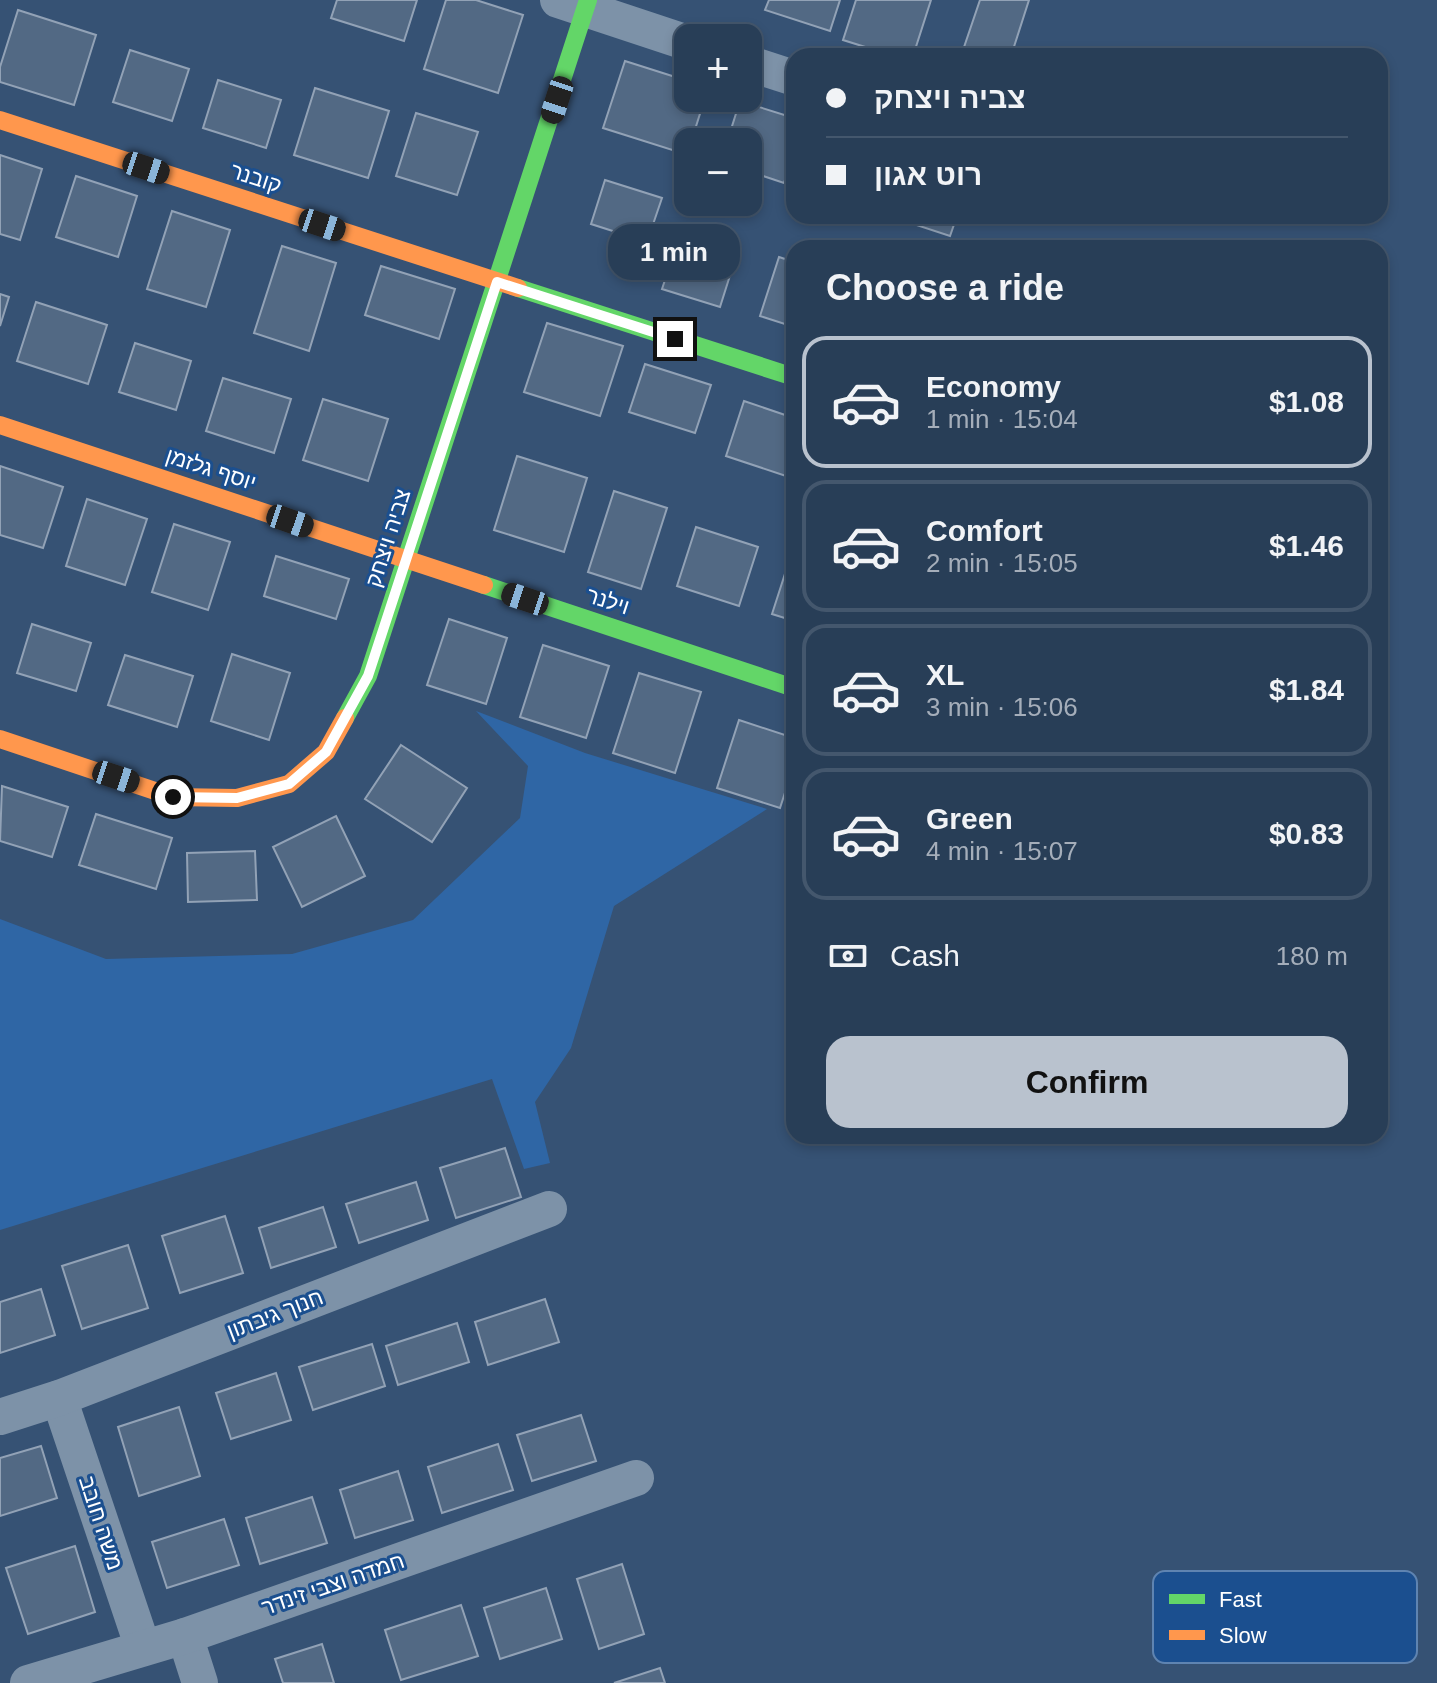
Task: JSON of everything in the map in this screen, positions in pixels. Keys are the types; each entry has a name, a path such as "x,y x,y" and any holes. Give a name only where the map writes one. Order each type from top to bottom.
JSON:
{"street":[{"path":"578,3 674,38"},
{"name":"צביה ויצחק","path":"0,739 173,797 237,798 289,784 326,752 368,676 497,282 578,3"},
{"path":"762,68 786,75"},
{"name":"קובנר","path":"0,120 786,374"},
{"name":"יוסף גלזמן","path":"0,425 406,560"},
{"name":"וילנר","path":"406,560 786,685"},
{"name":"חנוך גיבתון","path":"0,1417 59,1398 549,1209"},
{"name":"משה חובב","path":"59,1398 143,1648"},
{"name":"חמדה וצבי זינדר","path":"28,1683 185,1636 636,1478"},
{"path":"185,1636 200,1683"}],"shaded area":[{"path":"476,711 585,753 767,809 614,906 571,1048 535,1102 550,1163 524,1169 492,1079 0,1230 0,919 106,959 292,954 413,920 520,818 528,766"}],"building":[{"path":"337,0 417,0 404,41 331,18"},
{"path":"446,0 476,0 523,15 498,93 424,69"},
{"path":"769,0 840,0 830,31 765,10"},
{"path":"856,0 931,0 916,48 868,48 843,40"},
{"path":"980,0 1029,0 1014,48 964,48"},
{"path":"18,10 96,35 74,105 0,82 0,67"},
{"path":"130,50 189,69 172,121 113,102"},
{"path":"625,61 674,77 674,112 701,112 695,128 674,128 674,151 603,128"},
{"path":"218,80 281,100 266,148 203,128"},
{"path":"315,88 389,111 368,178 294,155"},
{"path":"762,108 786,115 784,183 762,176 762,128 731,128 737,112 762,112"},
{"path":"416,113 478,132 457,195 396,176"},
{"path":"0,155 42,169 20,240 0,234"},
{"path":"76,176 137,196 118,257 56,237"},
{"path":"605,180 662,198 647,242 591,224"},
{"path":"172,211 230,230 206,307 147,289"},
{"path":"913,224 954,224 950,236"},
{"path":"682,229 739,247 720,307 662,289"},
{"path":"282,246 336,263 309,351 254,333"},
{"path":"779,257 786,259 786,324 760,316"},
{"path":"381,266 455,289 439,339 365,315"},
{"path":"0,294 9,297 0,326"},
{"path":"36,302 107,325 88,384 17,361"},
{"path":"547,323 623,346 600,416 524,392"},
{"path":"135,343 191,361 176,410 119,392"},
{"path":"645,364 711,385 695,433 629,412"},
{"path":"223,378 291,399 274,453 206,431"},
{"path":"323,399 388,419 368,481 303,460"},
{"path":"744,401 786,415 786,476 726,456"},
{"path":"517,456 587,478 564,552 494,530"},
{"path":"0,466 63,487 43,548 0,535"},
{"path":"614,491 667,508 641,589 588,572"},
{"path":"87,499 147,519 125,585 66,566"},
{"path":"174,524 230,542 208,610 152,592"},
{"path":"696,527 758,547 739,606 677,586"},
{"path":"276,556 349,579 336,619 264,596"},
{"path":"786,571 786,618 772,614"},
{"path":"449,619 507,638 486,704 427,685"},
{"path":"32,624 91,643 76,691 17,673"},
{"path":"543,645 609,666 586,738 520,717"},
{"path":"232,654 290,673 269,740 211,721"},
{"path":"125,655 193,676 177,727 108,705"},
{"path":"639,673 701,692 675,773 613,753"},
{"path":"739,720 786,735 786,790 780,808 717,788"},
{"path":"401,745 467,788 432,842 365,799"},
{"path":"2,786 68,807 52,857 0,841"},
{"path":"96,814 172,838 156,889 79,865"},
{"path":"336,816 365,876 302,907 273,847"},
{"path":"255,851 257,900 188,902 187,853"},
{"path":"505,1148 521,1197 456,1218 440,1168"},
{"path":"416,1182 428,1220 359,1243 346,1204"},
{"path":"323,1207 336,1247 271,1268 259,1228"},
{"path":"225,1216 243,1273 180,1293 162,1236"},
{"path":"128,1245 148,1308 82,1329 62,1266"},
{"path":"41,1289 55,1335 0,1353 0,1302"},
{"path":"545,1299 559,1342 488,1365 475,1322"},
{"path":"457,1323 469,1362 398,1385 386,1346"},
{"path":"372,1344 385,1386 313,1410 299,1367"},
{"path":"276,1373 291,1420 231,1439 216,1393"},
{"path":"179,1407 200,1476 139,1496 118,1427"},
{"path":"581,1415 596,1461 532,1481 517,1435"},
{"path":"498,1444 513,1490 442,1513 428,1467"},
{"path":"41,1446 57,1498 0,1516 0,1458"},
{"path":"398,1471 413,1520 355,1538 340,1490"},
{"path":"312,1497 327,1543 260,1564 246,1518"},
{"path":"224,1519 239,1565 167,1588 152,1542"},
{"path":"75,1546 95,1612 28,1634 6,1568"},
{"path":"622,1564 644,1634 599,1649 577,1579"},
{"path":"546,1588 562,1639 500,1659 484,1608"},
{"path":"461,1605 478,1656 401,1680 385,1630"},
{"path":"322,1644 334,1683 283,1683 275,1659"},
{"path":"660,1668 665,1683 614,1683"}],"traffic: fast":[{"path":"345,718 368,676 588,0"},
{"path":"518,288 786,374"},
{"path":"484,585 786,685"}],"traffic: slow":[{"path":"0,120 518,288"},
{"path":"0,425 484,585"},
{"path":"0,739 173,797 237,798 289,784 326,752 345,718"}],"route":[{"path":"173,797 237,798 289,784 326,752 368,676 497,282 675,339"}]}
